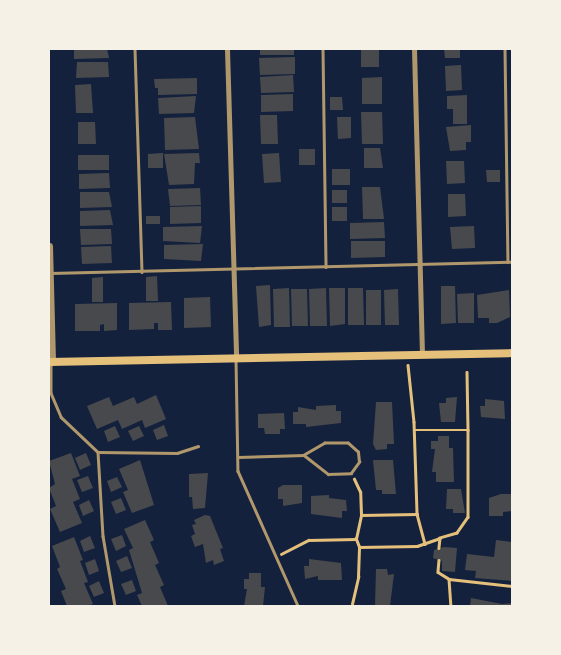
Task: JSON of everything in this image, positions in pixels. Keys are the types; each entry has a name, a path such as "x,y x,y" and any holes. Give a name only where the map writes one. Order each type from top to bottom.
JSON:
{"main road":[{"path":"50,362 512,353"}],"street":[{"path":"227,49 236,358"},
{"path":"414,49 422,354"},
{"path":"49,246 50,362"}],"lane":[{"path":"136,49 142,272"},
{"path":"322,49 326,268"},
{"path":"505,49 508,262"},
{"path":"49,273 326,268 512,262"},
{"path":"236,358 238,471 298,606"},
{"path":"50,362 51,393 61,418 98,452 177,453 198,446"},
{"path":"238,457 304,455 325,444 350,443 359,457 356,470 351,473 323,472 304,455"},
{"path":"98,452 103,536 115,606"}],"path":[{"path":"407,355 414,430 417,514 425,544"},
{"path":"359,547 425,544 457,533 468,517 467,372"},
{"path":"414,430 468,430"},
{"path":"351,473 360,492 361,515 356,539 359,547 358,577 352,604"},
{"path":"361,515 417,514"},
{"path":"439,548 440,538"},
{"path":"276,556 309,540 356,539"},
{"path":"439,560 438,572 448,580 512,586"},
{"path":"448,580 451,606"}],"building":[{"path":"107,49 109,58 74,59 74,50"},
{"path":"260,49 294,49 294,55 260,55"},
{"path":"361,49 379,49 379,67 361,67"},
{"path":"444,49 460,49 460,58 445,58"},
{"path":"295,57 295,74 260,75 259,58"},
{"path":"77,62 108,62 109,77 76,78"},
{"path":"461,65 462,90 446,91 445,66"},
{"path":"293,75 294,92 261,93 260,77"},
{"path":"382,77 382,104 362,104 362,78"},
{"path":"197,78 197,94 158,95 158,88 155,88 154,79"},
{"path":"91,84 93,113 76,113 75,85"},
{"path":"293,94 293,111 261,112 261,95"},
{"path":"467,95 467,124 453,124 453,109 447,109 447,96"},
{"path":"196,96 194,113 159,114 158,98"},
{"path":"330,97 342,97 343,110 330,110"},
{"path":"361,112 382,112 383,144 362,144"},
{"path":"260,115 277,115 278,144 261,144"},
{"path":"195,117 199,149 165,150 164,118"},
{"path":"337,117 351,117 351,138 338,139"},
{"path":"78,122 95,122 96,144 78,144"},
{"path":"471,125 471,142 466,142 466,150 450,151 446,127"},
{"path":"364,148 380,148 383,168 364,168"},
{"path":"299,149 315,149 315,165 299,165"},
{"path":"163,153 163,168 148,168 148,154"},
{"path":"199,153 200,163 195,163 194,184 169,185 164,154"},
{"path":"279,153 281,182 264,183 262,154"},
{"path":"78,155 109,155 109,170 78,170"},
{"path":"446,161 464,161 465,183 447,184"},
{"path":"332,169 350,169 350,185 332,185"},
{"path":"486,170 500,170 500,182 487,182"},
{"path":"109,173 110,188 79,189 79,174"},
{"path":"362,187 380,187 384,219 363,219"},
{"path":"200,188 201,205 170,206 168,189"},
{"path":"332,190 347,190 347,203 332,203"},
{"path":"80,192 109,192 112,207 80,208"},
{"path":"448,194 465,194 466,216 448,217"},
{"path":"201,206 201,223 170,224 170,207"},
{"path":"332,207 347,207 347,221 332,221"},
{"path":"110,210 113,225 80,226 80,211"},
{"path":"146,216 160,216 160,224 146,224"},
{"path":"384,222 385,238 350,239 350,223"},
{"path":"202,226 200,243 163,241 163,227"},
{"path":"474,226 475,248 452,249 450,227"},
{"path":"80,229 111,229 112,244 81,245"},
{"path":"351,241 385,241 385,257 351,258"},
{"path":"203,244 201,261 164,259 164,245"},
{"path":"111,246 112,263 82,264 81,247"},
{"path":"157,276 158,301 146,301 146,277"},
{"path":"103,277 103,302 92,302 92,278"},
{"path":"270,285 271,325 259,327 256,286"},
{"path":"441,286 455,286 456,323 441,324"},
{"path":"289,288 290,327 274,327 273,289"},
{"path":"326,288 327,326 310,326 309,289"},
{"path":"329,288 345,288 345,324 330,326"},
{"path":"348,288 363,288 364,325 348,325"},
{"path":"291,289 307,289 308,326 292,326"},
{"path":"398,289 399,325 385,325 384,290"},
{"path":"366,290 381,290 381,325 366,325"},
{"path":"509,290 510,317 497,323 489,323 489,318 478,318 477,295"},
{"path":"474,293 474,323 458,323 457,294"},
{"path":"210,297 211,327 184,328 184,298"},
{"path":"171,302 172,330 158,330 158,323 154,323 154,329 129,330 129,303"},
{"path":"117,303 117,330 104,331 104,324 100,325 100,331 75,331 75,304"},
{"path":"156,395 166,419 145,428 142,420 122,429 118,420 97,429 87,406 109,397 113,406 134,397 137,404"},
{"path":"457,397 455,422 441,422 439,403 446,403 446,398"},
{"path":"485,399 504,401 505,419 481,417 480,406 485,406"},
{"path":"376,402 392,402 394,444 387,444 387,449 376,450 373,444"},
{"path":"336,405 336,411 341,411 341,423 306,427 306,424 293,424 293,412 298,412 298,407 316,410 316,406"},
{"path":"284,413 285,429 280,429 280,434 265,434 264,428 258,428 258,414"},
{"path":"164,425 168,436 157,440 153,430"},
{"path":"115,426 120,437 108,442 104,431"},
{"path":"139,426 144,436 133,441 128,431"},
{"path":"438,436 449,436 449,448 453,448 454,482 436,482 436,472 432,472 435,449 431,449 431,441 438,441"},
{"path":"71,453 80,476 72,479 80,499 73,502 82,523 60,532 50,509 56,506 49,488 55,484 49,461"},
{"path":"86,453 91,465 80,470 75,458"},
{"path":"140,460 154,505 132,513 123,492 128,490 119,469"},
{"path":"373,460 393,460 396,494 382,494 382,490 376,490"},
{"path":"208,473 205,508 193,509 192,497 189,497 189,474"},
{"path":"88,476 93,488 82,492 77,480"},
{"path":"117,477 122,487 111,492 107,481"},
{"path":"283,485 302,485 302,503 283,506 283,499 278,499 278,488"},
{"path":"447,489 461,489 465,513 453,513 453,509 446,509"},
{"path":"501,494 512,494 512,511 503,512 503,516 489,516 489,498"},
{"path":"329,495 329,498 346,500 347,511 342,511 342,518 311,514 311,496"},
{"path":"121,498 126,510 116,514 111,502"},
{"path":"89,500 94,511 83,516 79,505"},
{"path":"205,515 210,516 223,548 220,549 224,561 214,565 213,560 206,563 203,544 195,547 191,536 195,534 192,525 196,524 194,520"},
{"path":"145,520 154,540 150,542 159,563 155,565 164,585 160,587 168,606 142,606 137,595 142,593 129,550 133,548 124,529"},
{"path":"122,535 126,546 116,551 111,539"},
{"path":"90,536 95,548 84,552 80,541"},
{"path":"74,537 83,560 80,561 88,582 84,583 93,604 87,606 67,606 61,591 66,589 57,569 60,567 52,546"},
{"path":"496,540 512,542 512,581 475,578 476,571 465,570 467,554 494,557"},
{"path":"444,547 457,548 455,572 442,571 442,561 433,558 434,550"},
{"path":"127,556 132,568 121,572 116,561"},
{"path":"95,559 99,571 89,575 85,563"},
{"path":"309,559 341,563 342,580 318,580 318,576 305,579 304,566 309,566"},
{"path":"376,569 387,569 388,575 394,574 390,606 375,606"},
{"path":"249,573 261,573 261,587 265,587 263,606 244,606 247,589 244,589 244,579 249,579"},
{"path":"132,580 136,591 126,595 121,584"},
{"path":"99,581 104,593 94,597 89,586"},
{"path":"471,598 502,604 512,603 512,606 470,606"}]}
